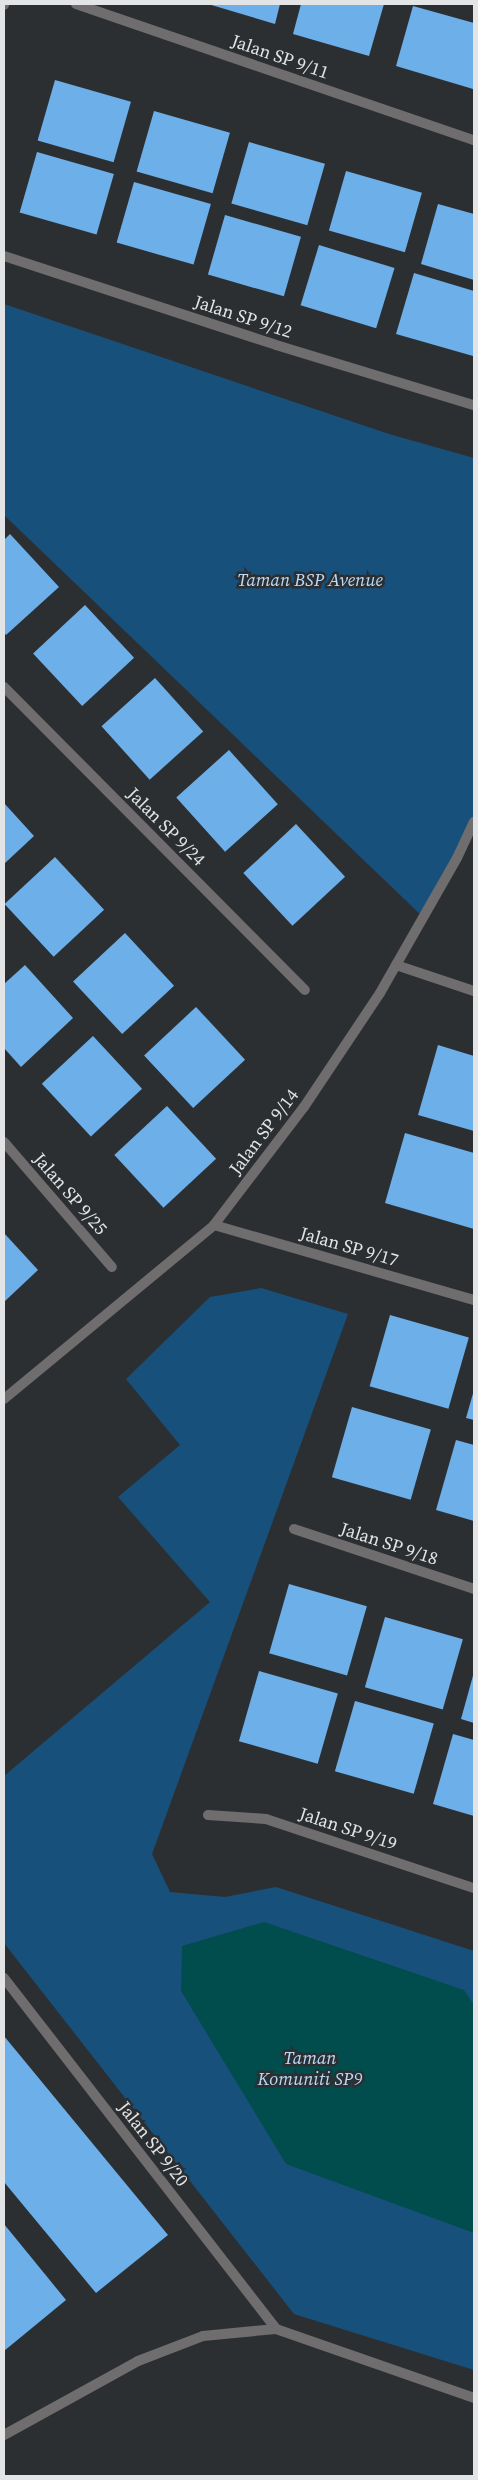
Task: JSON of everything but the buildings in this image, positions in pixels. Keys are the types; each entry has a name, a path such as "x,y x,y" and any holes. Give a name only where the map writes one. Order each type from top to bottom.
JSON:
{"street":[{"name":"Jalan SP 9/11","path":"76,4 474,140"},
{"name":"Jalan SP 9/12","path":"4,256 276,345 474,405"},
{"name":"Jalan SP 9/24","path":"4,687 305,990"},
{"name":"Jalan SP 9/14","path":"4,1399 214,1225 304,1107 380,993 457,858 474,822"},
{"path":"396,965 474,991"},
{"name":"Jalan SP 9/25","path":"4,1142 112,1267"},
{"name":"Jalan SP 9/17","path":"214,1225 474,1300"},
{"name":"Jalan SP 9/18","path":"294,1529 474,1589"},
{"name":"Jalan SP 9/19","path":"208,1815 266,1819 474,1888"},
{"name":"Jalan SP 9/20","path":"4,1978 276,2329"},
{"path":"4,2436 138,2362 187,2342 203,2336 276,2329 474,2398"}],"green space":[{"name":"Taman BSP Avenue","path":"4,304 389,434 474,458 474,820 423,917 4,515"},
{"name":"Taman Komuniti SP9","path":"261,1288 348,1314 152,1854 170,1892 225,1897 276,1887 474,1951 474,2370 294,2314 4,1943 4,1776 210,1602 118,1497 180,1445 126,1379 210,1297"}],"shaded area":[{"path":"264,1922 464,1990 474,2005 474,2233 286,2164 181,1991 182,1946"}]}
